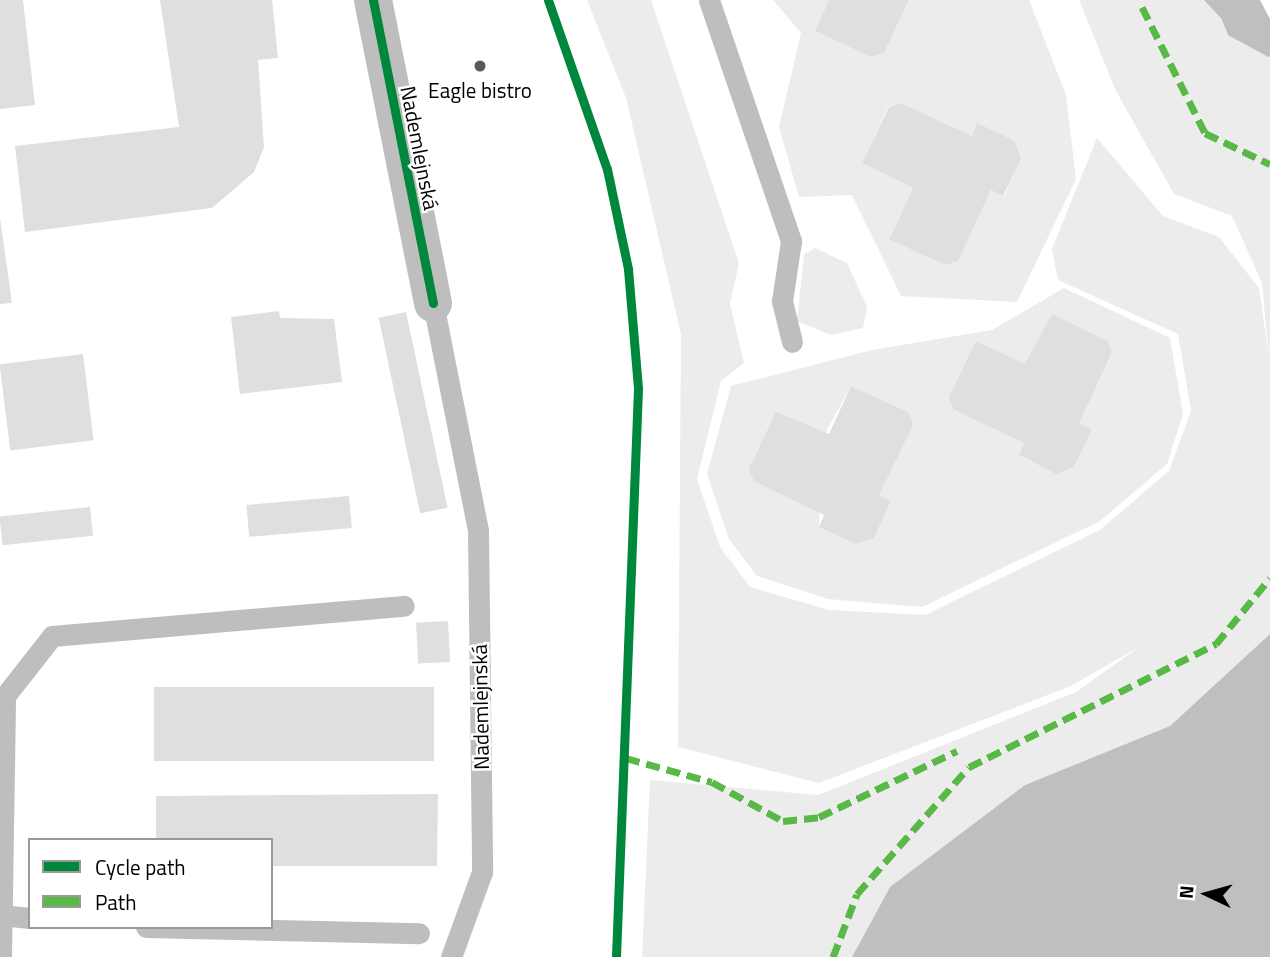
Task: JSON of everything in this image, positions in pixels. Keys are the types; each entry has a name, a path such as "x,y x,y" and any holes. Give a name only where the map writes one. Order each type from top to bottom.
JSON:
{"street":[{"name":"Nademlejnská","path":"373,0 433,303"}],"lane":[{"path":"709,0 791,241 782,301 792,342"},
{"name":"Nademlejnská","path":"433,303 478,531 482,872 451,957"},
{"path":"1,957 5,696 52,636 404,606"},
{"path":"1,915 28,918"},
{"path":"237,929 419,933"}],"shaded area":[{"path":"587,0 651,0 739,263 730,304 744,363 721,381 697,479 720,547 750,587 829,610 925,615 1100,530 1169,471 1191,411 1178,334 1058,280 1052,249 1097,138 1163,216 1219,237 1259,288 1269,357 1262,283 1232,216 1174,194 1116,91 1079,0 1204,0 1270,58 1270,634 1170,726 1025,785 890,887 852,957 642,957 650,780 818,795 1076,692 1139,647 1071,686 819,783 678,747 681,334 626,98"},
{"path":"773,0 829,0 815,31 871,57 884,53 909,0 1029,0 1066,95 1076,179 1017,302 901,296 852,195 799,197 779,127 801,33","holes":["901,103 972,136 977,124 1015,141 1021,159 1004,196 991,190 958,260 889,238 913,188 862,163 888,107"]},
{"path":"1204,0 1260,0 1270,19 1270,51 1233,31"},
{"path":"815,248 847,263 867,307 863,328 831,335 797,321 804,254"},
{"path":"1064,288 1170,338 1183,414 1167,464 1100,521 922,607 828,599 757,576 729,539 707,474 731,386 872,350 992,330","holes":["1052,314 1108,341 1112,354 1079,424 1091,429 1056,473 1019,456 1024,443 954,410 1029,362","851,386 908,412 879,495 891,501 874,538 856,544 819,526 824,435"]},
{"path":"1270,634 1270,957 852,957 890,887 1025,785 1170,726"}],"building":[{"path":"0,0 23,0 35,105 0,109"},
{"path":"160,0 272,0 278,58 258,60 264,147 254,172 212,208 25,232 15,146 179,127"},
{"path":"829,0 909,0 884,53 871,57 815,31"},
{"path":"901,103 972,136 977,123 1015,141 1021,159 1003,196 991,190 958,261 945,265 889,239 913,188 862,163 889,107"},
{"path":"0,218 12,303 0,304"},
{"path":"279,311 280,318 334,319 342,382 240,394 231,317"},
{"path":"406,312 448,508 420,513 379,318"},
{"path":"1052,314 1108,341 1112,353 1079,424 1092,429 1074,467 1056,474 1019,455 1024,443 954,410 949,397 976,341 1025,364"},
{"path":"83,354 94,440 10,451 0,364"},
{"path":"851,386 908,412 913,425 879,495 891,501 874,538 856,544 819,527 824,515 754,481 749,469 776,412 829,434"},
{"path":"349,496 352,528 249,537 246,505"},
{"path":"90,507 93,536 3,545 0,516"},
{"path":"448,621 450,662 418,664 416,623"},
{"path":"154,687 434,687 434,761 154,761"},
{"path":"438,794 437,866 273,866 273,838 156,838 156,796"}],"waterway":[{"path":"1220,0 1233,31 1270,51"}],"marked path":[{"path":"1142,7 1205,133 1270,164"},
{"path":"833,957 857,894 969,767 1216,644 1270,578"},
{"path":"626,758 712,782 783,821 819,817 957,751"}],"cycle path":[{"path":"373,0 433,303"},
{"path":"548,0 607,169 628,269 638,389 616,957"}],"place":[{"name":"Eagle bistro","path":"480,66"}]}
